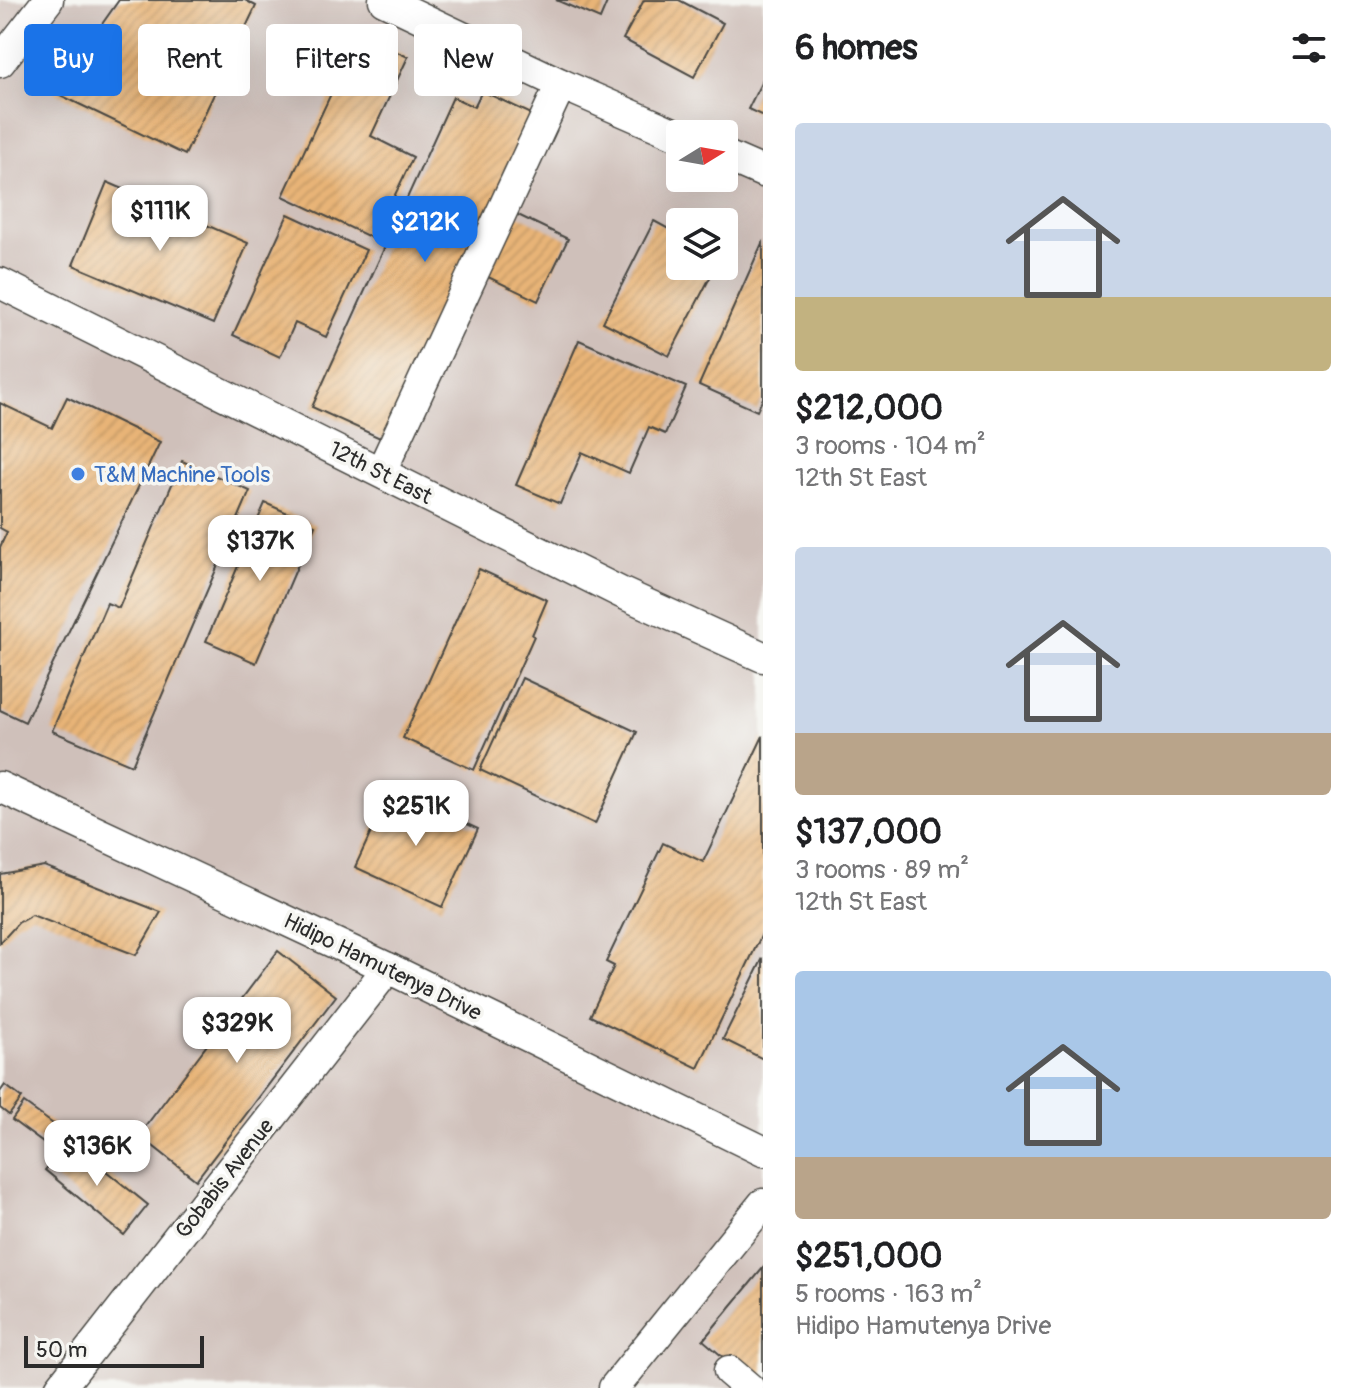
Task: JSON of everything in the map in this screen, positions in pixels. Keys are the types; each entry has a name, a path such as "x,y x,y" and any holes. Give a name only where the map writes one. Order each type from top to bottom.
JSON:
{"street":[{"path":"0,62 48,0"},
{"path":"384,0 666,130"},
{"path":"381,472 561,84"},
{"path":"738,161 763,172"},
{"name":"12th St East","path":"0,283 622,593 763,657"},
{"name":"Hidipo Hamutenya Drive","path":"0,787 388,968 763,1151"},
{"name":"Gobabis Avenue","path":"60,1388 388,968"},
{"path":"614,1388 763,1204"}],"shaded area":[{"path":"0,0 763,0 763,1388 0,1388"}],"building":[{"path":"119,0 245,0 256,6 247,24 138,24 138,96 213,96 185,155 62,96 122,96 122,24 102,24"},
{"path":"556,0 608,0 600,19"},
{"path":"644,0 679,0 723,23 694,77 623,39"},
{"path":"398,52 408,57 398,78"},
{"path":"763,79 763,116 748,109"},
{"path":"330,96 390,96 371,136 413,157 374,239 283,196"},
{"path":"480,96 493,96 540,118 391,443 312,407 453,97 474,107"},
{"path":"107,182 248,243 213,324 73,265"},
{"path":"288,214 366,250 326,337 295,323 280,357 233,335"},
{"path":"516,214 568,239 538,301 486,276"},
{"path":"654,221 666,227 666,280 709,280 669,356 603,322"},
{"path":"763,241 763,398 757,411 699,385"},
{"path":"579,340 686,387 665,434 649,427 629,473 582,452 560,504 516,485"},
{"path":"67,397 160,442 25,722 0,710 0,547 7,532 0,528 0,403 52,428"},
{"path":"182,461 250,491 132,765 52,731 107,603 119,608"},
{"path":"265,503 315,525 256,663 206,641"},
{"path":"479,569 547,600 474,770 403,738"},
{"path":"522,678 637,732 595,824 480,770"},
{"path":"763,736 763,932 698,1068 590,1016 614,966 606,962 663,843 703,862"},
{"path":"391,789 478,829 442,907 355,867"},
{"path":"44,866 161,912 136,955 32,915 18,923 0,943 0,874"},
{"path":"278,951 336,996 196,1180 139,1135"},
{"path":"763,958 763,1059 723,1039"},
{"path":"5,1085 22,1098 9,1115 0,1108 0,1092"},
{"path":"24,1103 67,1134 54,1151 12,1120"},
{"path":"69,1141 148,1205 124,1235 45,1170"},
{"path":"763,1268 763,1385 759,1388 703,1340"}],"place":[{"name":"T&M Machine Tools","path":"78,474"}]}
